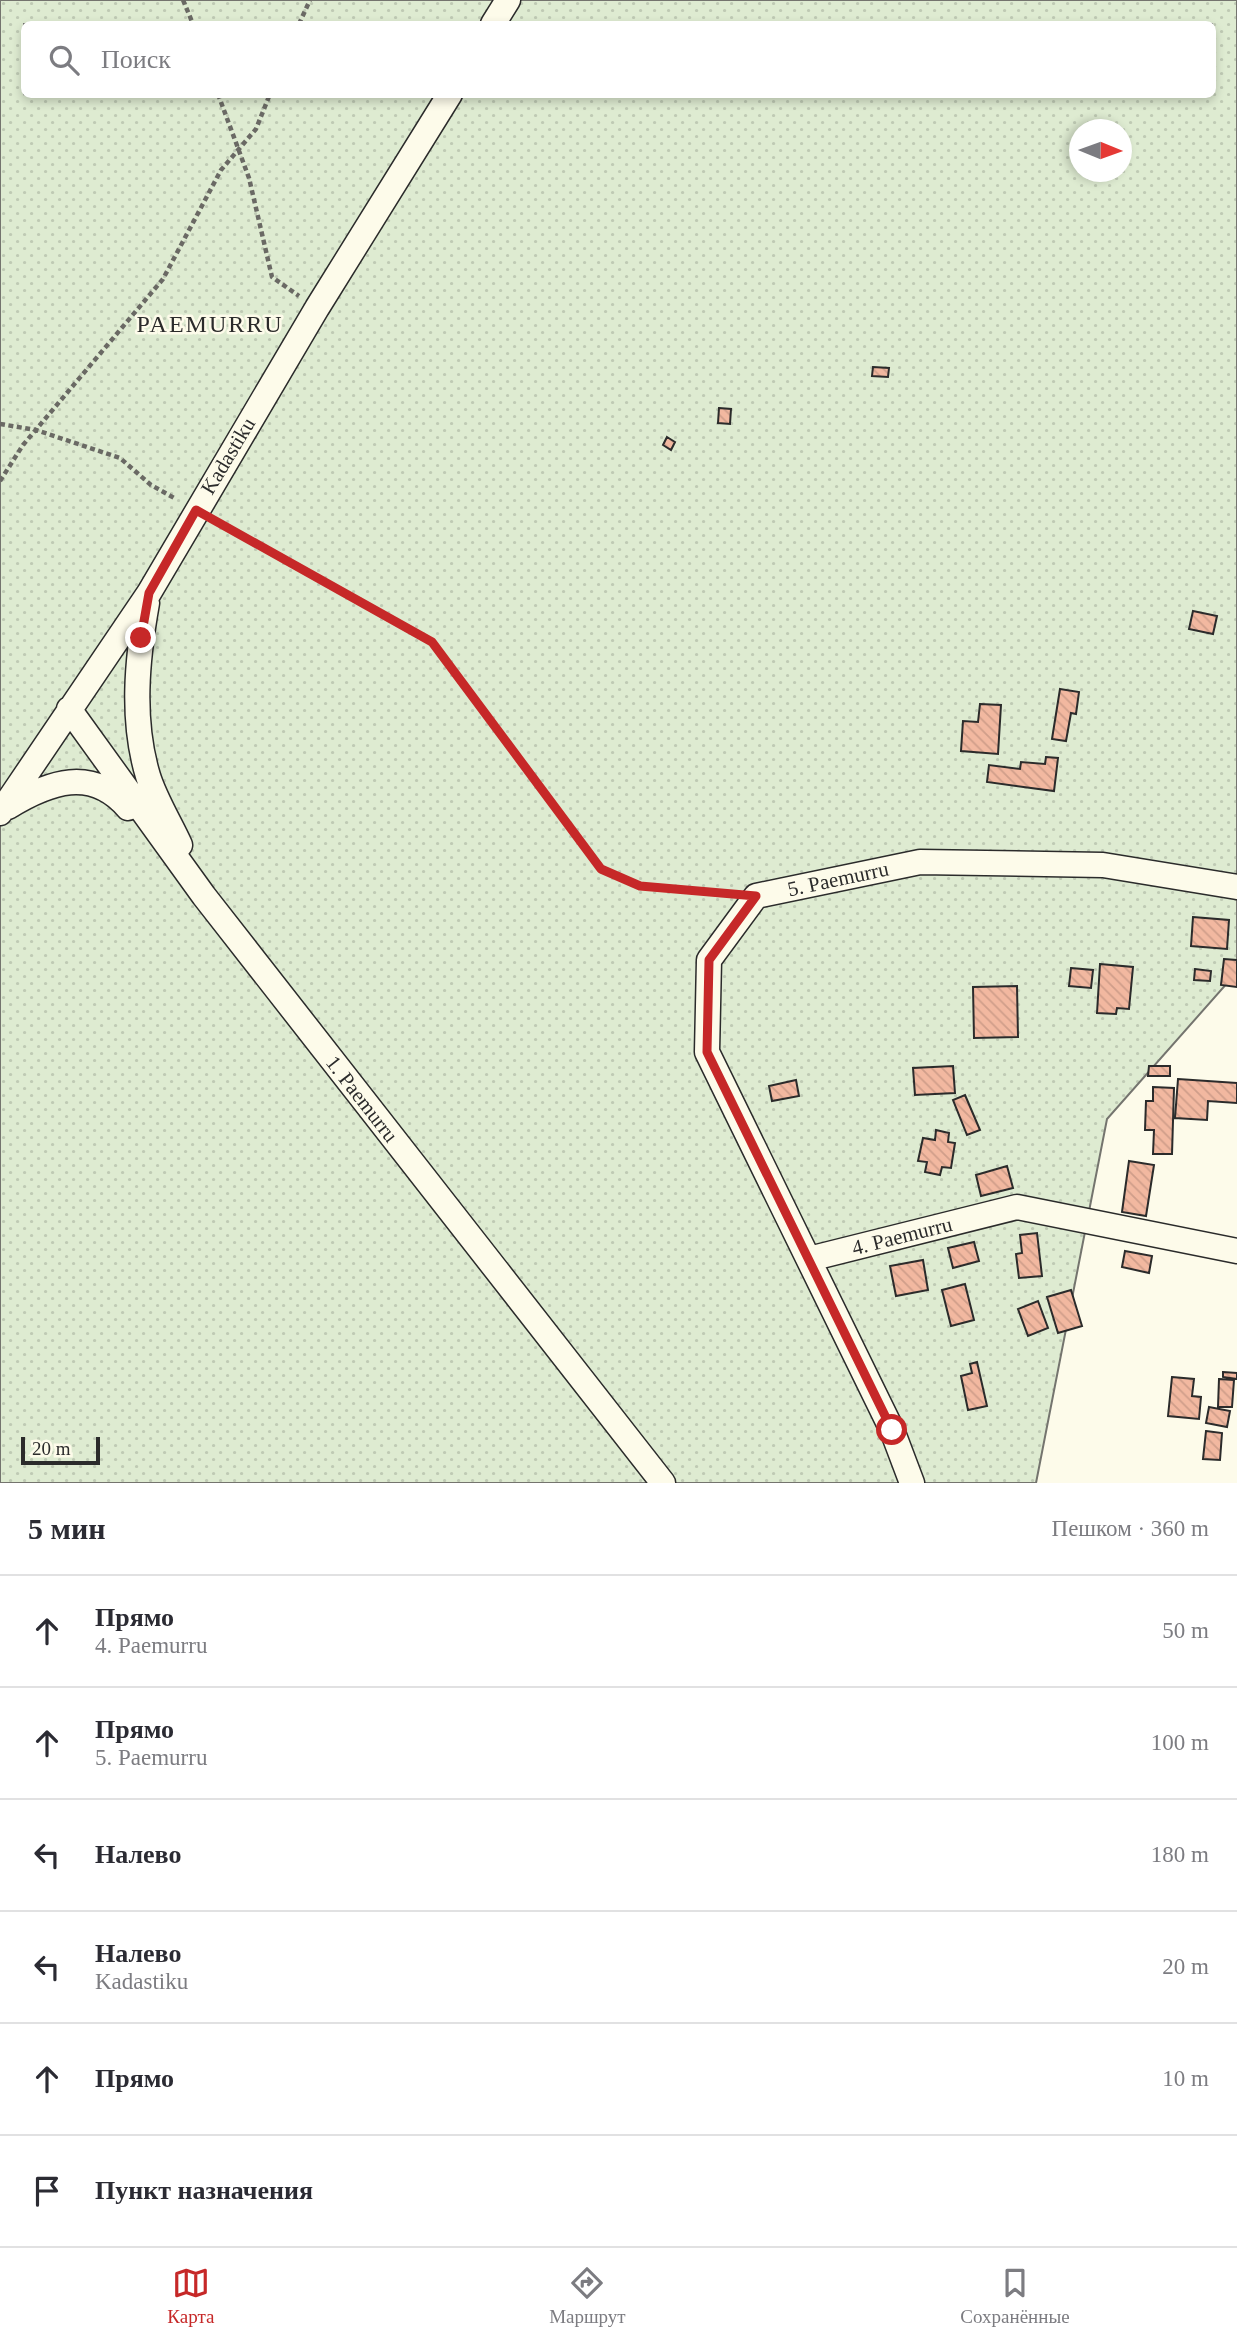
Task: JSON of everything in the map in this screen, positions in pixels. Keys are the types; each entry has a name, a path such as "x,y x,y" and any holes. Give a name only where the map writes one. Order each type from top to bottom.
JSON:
{"street":[{"path":"495,21 508,0"},
{"name":"Kadastiku","path":"0,812 149,593 317,308 448,98"},
{"path":"149,593 141,638 136,698 148,775 204,896"},
{"name":"1. Paemurru","path":"69,709 204,896 663,1483"},
{"path":"0,812 40,787 79,781 97,785 116,794 204,896"},
{"name":"5. Paemurru","path":"756,896 920,862 1103,865 1237,887"},
{"path":"756,896 709,960 707,1052 892,1430 912,1483"},
{"name":"4. Paemurru","path":"809,1259 1017,1207 1237,1251"}],"path":[{"path":"184,0 191,21"},
{"path":"300,21 310,0"},
{"path":"220,98 249,178 272,277 317,308"},
{"path":"0,481 37,430 163,279 221,170 257,129 269,98"},
{"path":"0,425 37,430 120,458 151,485 432,642 601,869 640,886 756,896"}],"green space":[{"path":"0,0 1237,0 1237,972 1107,1119 1036,1483 0,1483"}],"building":[{"path":"873,367 889,368 888,377 872,376"},
{"path":"719,408 731,409 730,424 718,423"},
{"path":"667,437 675,442 671,450 663,445"},
{"path":"1193,611 1217,616 1213,634 1189,629"},
{"path":"1060,689 1079,692 1076,714 1071,713 1066,741 1052,739"},
{"path":"980,704 1001,705 998,754 961,751 963,721 978,722"},
{"path":"1046,757 1058,758 1054,791 987,782 989,765 1020,769 1021,762 1045,764"},
{"path":"1193,917 1229,920 1227,949 1191,946"},
{"path":"1224,959 1237,960 1237,987 1221,985"},
{"path":"1100,964 1133,967 1129,1009 1117,1008 1116,1014 1097,1013"},
{"path":"1071,968 1093,970 1091,988 1069,986"},
{"path":"1195,969 1211,971 1210,981 1194,980"},
{"path":"1017,986 1018,1037 974,1038 973,987"},
{"path":"953,1066 955,1093 915,1095 913,1068"},
{"path":"1149,1066 1170,1066 1170,1076 1148,1076"},
{"path":"1178,1079 1237,1083 1237,1103 1208,1101 1207,1120 1175,1118"},
{"path":"796,1080 799,1096 772,1101 769,1086"},
{"path":"1153,1087 1174,1088 1172,1154 1153,1154 1154,1130 1145,1130 1146,1101 1153,1101"},
{"path":"965,1095 980,1130 967,1135 953,1100"},
{"path":"936,1130 949,1133 948,1142 955,1143 951,1168 942,1167 940,1175 925,1172 927,1162 918,1161 923,1138 935,1140"},
{"path":"1129,1161 1154,1165 1146,1216 1122,1212"},
{"path":"1007,1166 1013,1188 981,1196 976,1175"},
{"path":"1037,1233 1042,1276 1019,1278 1016,1254 1022,1253 1020,1235"},
{"path":"974,1242 979,1261 953,1268 948,1248"},
{"path":"1125,1251 1152,1256 1149,1273 1122,1267"},
{"path":"923,1260 928,1290 896,1296 890,1266"},
{"path":"965,1284 974,1320 951,1326 942,1290"},
{"path":"1071,1290 1082,1326 1058,1333 1047,1297"},
{"path":"1038,1301 1048,1328 1028,1336 1018,1309"},
{"path":"977,1362 987,1406 968,1410 961,1376 972,1373 970,1364"},
{"path":"1223,1372 1237,1373 1237,1379 1223,1377"},
{"path":"1172,1377 1194,1379 1192,1396 1201,1397 1199,1419 1168,1416"},
{"path":"1219,1379 1234,1380 1232,1407 1218,1407"},
{"path":"1209,1407 1230,1411 1227,1427 1206,1423"},
{"path":"1206,1431 1222,1433 1220,1460 1203,1459"}],"district":[{"name":"PAEMURRU","path":"210,324"}],"route":[{"path":"141,638 149,593 196,510 432,642 601,869 640,886 756,896 709,960 707,1052 892,1430"}]}
